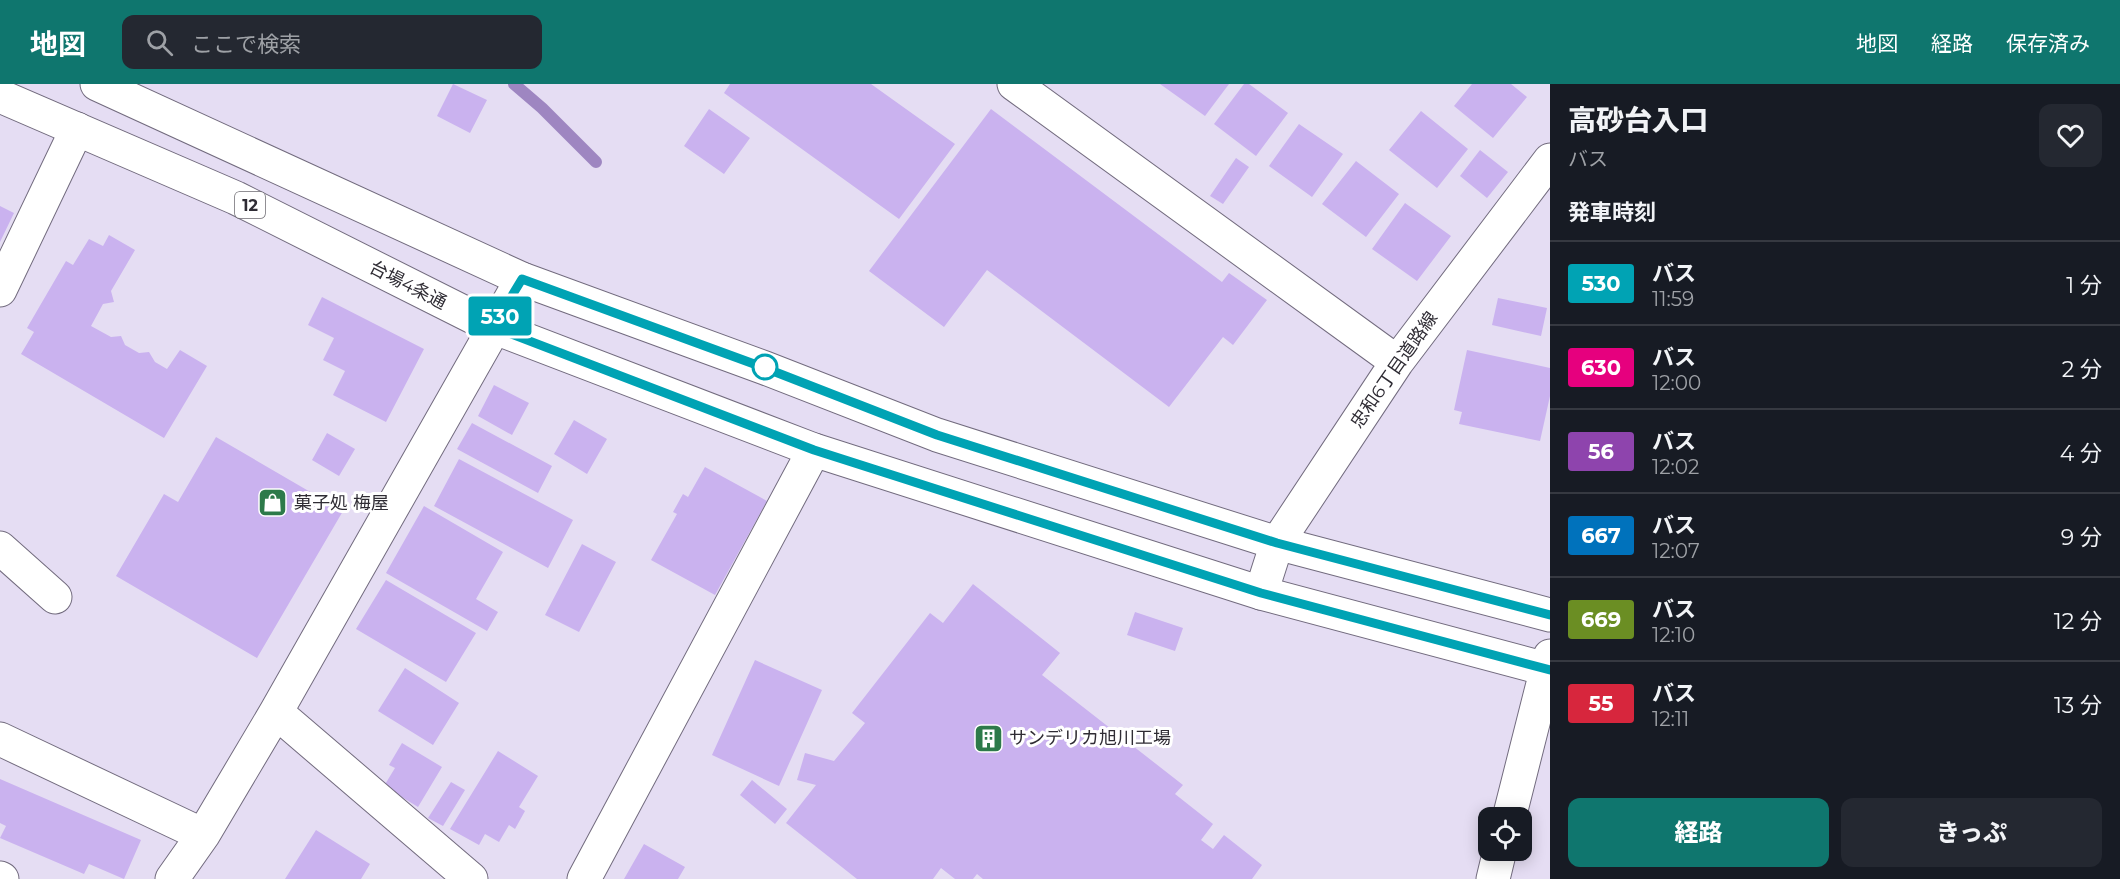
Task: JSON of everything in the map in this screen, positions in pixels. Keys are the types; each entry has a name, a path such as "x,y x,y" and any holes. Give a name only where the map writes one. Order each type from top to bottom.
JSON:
{"main road":[{"path":"97,84 522,279 765,368 937,435 1277,543 1550,615"},
{"path":"1014,84 1397,362"},
{"name":"台場4条通","path":"0,96 236,198 493,327 814,450 1261,593 1549,665"},
{"path":"0,290 77,129"},
{"name":"忠和6丁目道路線","path":"1261,593 1277,543 1397,362 1550,160"},
{"path":"172,879 203,835 276,712 522,279"},
{"path":"584,879 814,450"},
{"path":"0,548 55,597"},
{"path":"1512,807 1549,665"},
{"path":"276,712 471,879"},
{"path":"0,739 203,835"},
{"path":"1493,879 1497,861"}],"building":[{"path":"453,84 487,100 470,133 437,116"},
{"path":"730,84 871,84 955,144 899,219 724,93"},
{"path":"1160,84 1229,84 1205,116"},
{"path":"1244,84 1249,84 1288,113 1256,156 1214,124"},
{"path":"1472,84 1511,84 1527,97 1493,138 1454,106"},
{"path":"709,109 750,138 724,174 684,146"},
{"path":"991,109 1222,282 1229,273 1267,300 1233,345 1223,337 1169,407 987,270 944,327 869,271"},
{"path":"1421,111 1468,149 1437,188 1389,150"},
{"path":"1299,124 1343,154 1312,197 1269,166"},
{"path":"1480,150 1508,172 1487,198 1460,176"},
{"path":"1236,158 1249,167 1223,204 1210,196"},
{"path":"1356,161 1399,194 1366,237 1322,204"},
{"path":"1405,203 1451,236 1417,281 1372,249"},
{"path":"0,206 14,213 0,242"},
{"path":"109,235 135,250 111,291 114,302 103,304 91,326 111,337 121,336 125,345 139,353 149,352 155,362 167,369 180,350 207,366 164,438 21,354 34,332 27,328 66,261 73,265 89,239 103,246"},
{"path":"322,297 424,349 386,422 333,395 345,371 323,360 334,338 308,325"},
{"path":"1498,298 1547,308 1541,336 1492,325"},
{"path":"1467,350 1550,368 1550,396 1540,441 1459,424 1462,412 1454,410"},
{"path":"494,385 529,403 512,435 478,416"},
{"path":"574,420 607,439 587,474 554,454"},
{"path":"472,423 552,466 538,493 457,449"},
{"path":"327,433 355,449 339,476 312,460"},
{"path":"216,437 343,511 257,658 116,576 164,494 178,502"},
{"path":"459,459 573,520 548,568 434,506"},
{"path":"705,467 767,501 715,595 651,560 677,514 673,512 683,494 688,497"},
{"path":"424,506 503,552 476,599 498,612 487,631 386,573"},
{"path":"582,544 616,562 579,632 545,615"},
{"path":"386,580 476,633 446,682 356,629"},
{"name":"サンデリカ旭川工場","path":"973,584 1060,653 1042,675 1183,785 1175,794 1213,824 1201,840 1213,849 1224,835 1262,865 1252,879 983,879 977,874 973,879 955,879 941,868 933,879 857,879 786,823 816,785 797,780 805,753 834,761 865,723 852,713 930,613 943,623"},
{"path":"1135,612 1183,628 1175,651 1127,635"},
{"path":"755,660 822,690 779,786 712,755"},
{"path":"405,668 459,703 433,745 378,711"},
{"path":"402,743 442,767 418,807 384,786 395,768 389,765"},
{"path":"498,751 538,776 519,807 525,811 515,829 509,825 499,842 485,834 479,845 450,829"},
{"path":"0,779 141,840 124,879 89,864 84,874 0,838 6,826 0,823"},
{"path":"752,780 787,809 775,824 740,795"},
{"path":"451,782 465,790 443,826 428,818"},
{"path":"316,830 370,864 361,879 285,879"},
{"path":"644,844 685,867 678,879 624,879"}],"waterway":[{"path":"514,84 542,108 596,162"}],"bus line":[{"name":"530","path":"1550,615 1277,543 937,435 765,368 522,279 493,327 814,450 1261,593 1550,670"}],"place":[{"name":"菓子処 梅屋","path":"273,503"},
{"name":"サンデリカ旭川工場","path":"988,738"}]}
